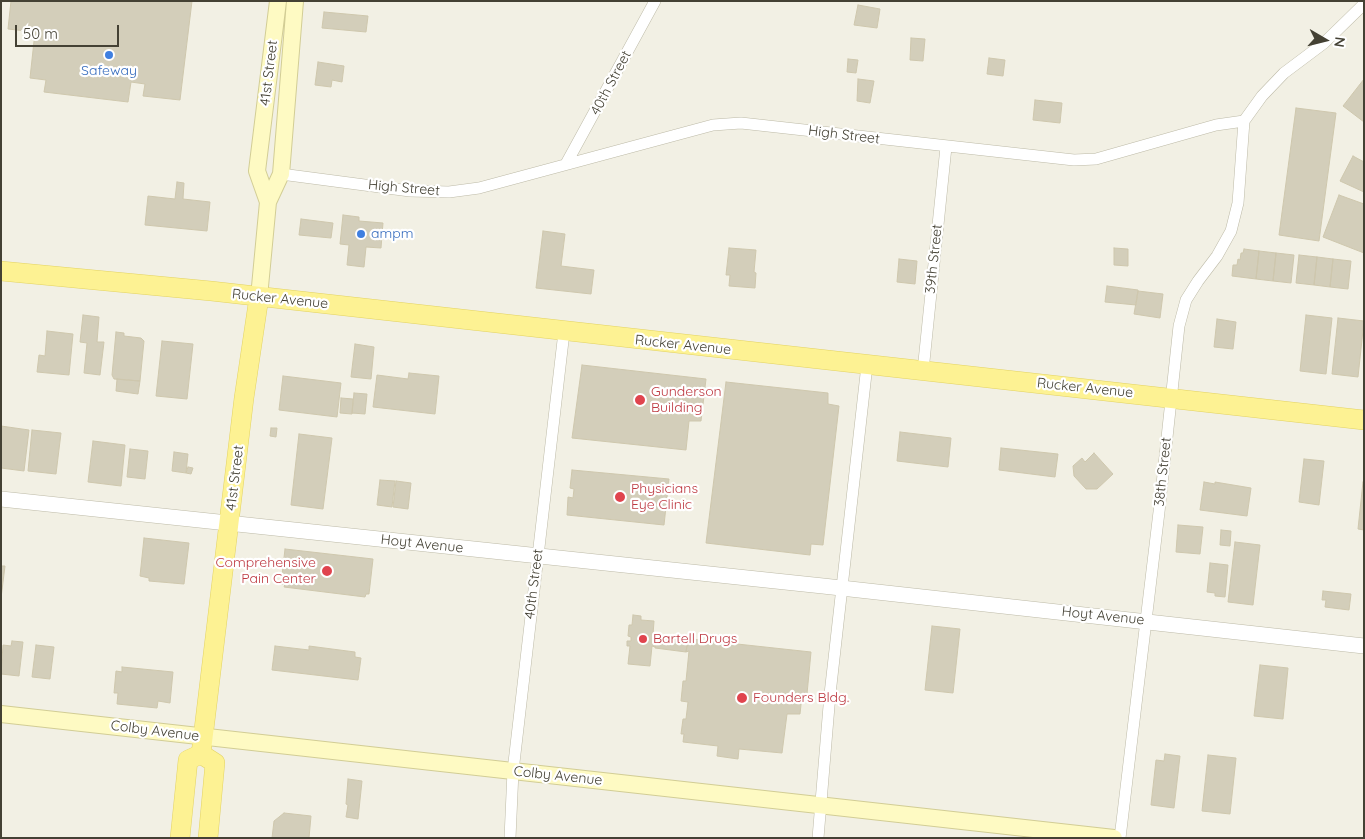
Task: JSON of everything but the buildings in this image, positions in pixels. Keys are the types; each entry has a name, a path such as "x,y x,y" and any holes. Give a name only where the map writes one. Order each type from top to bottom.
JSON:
{"main road":[{"name":"41st Street","path":"268,202 257,170 278,1"},
{"name":"41st Street","path":"203,745 243,406 259,297 268,202 281,174 295,1"},
{"path":"268,80 288,82"},
{"name":"Rucker Avenue","path":"1,270 1171,397 1364,420"},
{"name":"Colby Avenue","path":"1,714 203,745 513,770 1114,838"},
{"path":"180,838 188,760 203,745 215,763 208,838"}],"street":[{"name":"40th Street","path":"566,164 655,1"},
{"path":"1244,121 1262,96 1284,73 1324,43 1364,4"},
{"name":"High Street","path":"281,174 410,191 450,192 479,188 713,125 741,123 1074,160 1096,159 1216,125 1244,121"},
{"name":"38th Street","path":"1120,838 1179,326 1186,300 1217,256 1230,231 1238,203 1244,121"},
{"name":"39th Street","path":"923,371 946,147"},
{"name":"40th Street","path":"510,838 513,770 564,332"},
{"path":"818,838 830,694 867,365"},
{"name":"Hoyt Avenue","path":"1,499 842,588 1364,646"}],"place":[{"name":"Safeway","path":"109,55"},
{"name":"ampm","path":"361,234"},
{"name":"Gunderson Building","path":"640,400"},
{"name":"Physicians Eye Clinic","path":"620,497"},
{"name":"Comprehensive Pain Center","path":"327,571"},
{"name":"Bartell Drugs","path":"643,639"},
{"name":"Founders Bldg.","path":"742,698"}]}
